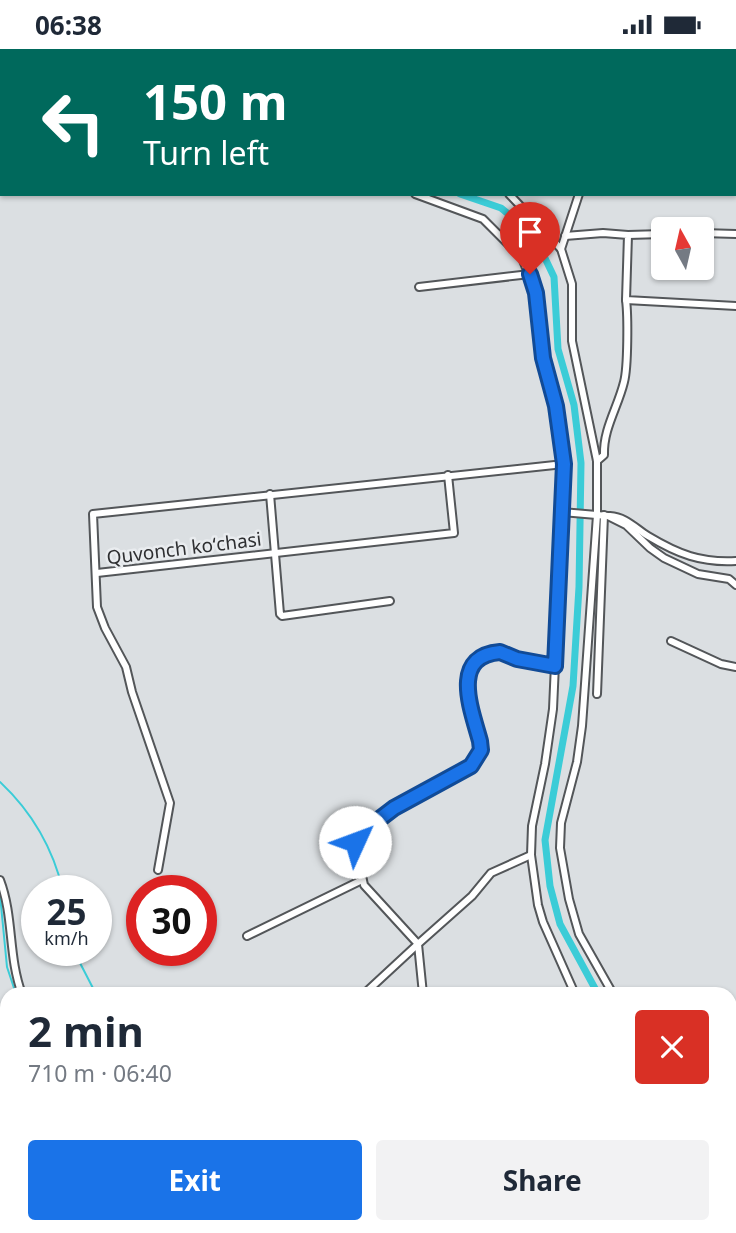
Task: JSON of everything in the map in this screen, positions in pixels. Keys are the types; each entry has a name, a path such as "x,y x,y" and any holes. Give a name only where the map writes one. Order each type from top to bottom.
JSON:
{"street":[{"path":"420,196 483,219 515,251 530,274 536,293 543,358 556,406 564,464 551,723 532,826 531,855 543,922 572,987"},
{"path":"511,196 561,249 572,283 572,341 597,461 603,515 597,694"},
{"path":"561,249 578,196"},
{"path":"565,236 604,233 651,234"},
{"path":"714,233 736,234"},
{"path":"597,461 604,455 607,430 624,381 626,367 628,235"},
{"path":"419,287 530,274"},
{"path":"626,300 736,306"},
{"name":"Quvonch koʻchasi","path":"158,870 170,803 126,667 97,607 93,514 564,464"},
{"name":"Quvonch koʻchasi","path":"97,573 454,533 448,475"},
{"name":"Quvonch koʻchasi","path":"270,494 282,616 390,601"},
{"path":"562,512 616,516 688,556 705,561 736,561"},
{"path":"603,515 626,525 664,558 698,574 729,579 736,585"},
{"path":"603,515 582,726 577,762 561,823 560,848 569,899 579,934 609,987"},
{"path":"671,641 721,664 736,667"},
{"path":"422,987 418,944 362,880 356,837 394,808 465,771 478,758 480,741 467,686 471,669 479,660 500,652 517,659 555,666"},
{"path":"372,987 472,896 491,873 531,855"},
{"path":"0,880 9,908 14,968 20,987"},
{"path":"247,936 362,880"}],"waterway":[{"path":"466,196 501,208 534,235 554,277 558,349 574,405 581,463 579,587 573,686 545,840 550,886 560,924 594,987"},
{"path":"0,782 22,806 40,832 59,875"},
{"path":"0,895 7,967 14,987"},
{"path":"82,966 92,987"}],"route":[{"path":"355,842 356,837 394,808 465,771 478,758 480,741 467,686 471,669 479,660 500,652 517,659 555,666 564,464 556,406 543,358 536,293 530,274"}]}
